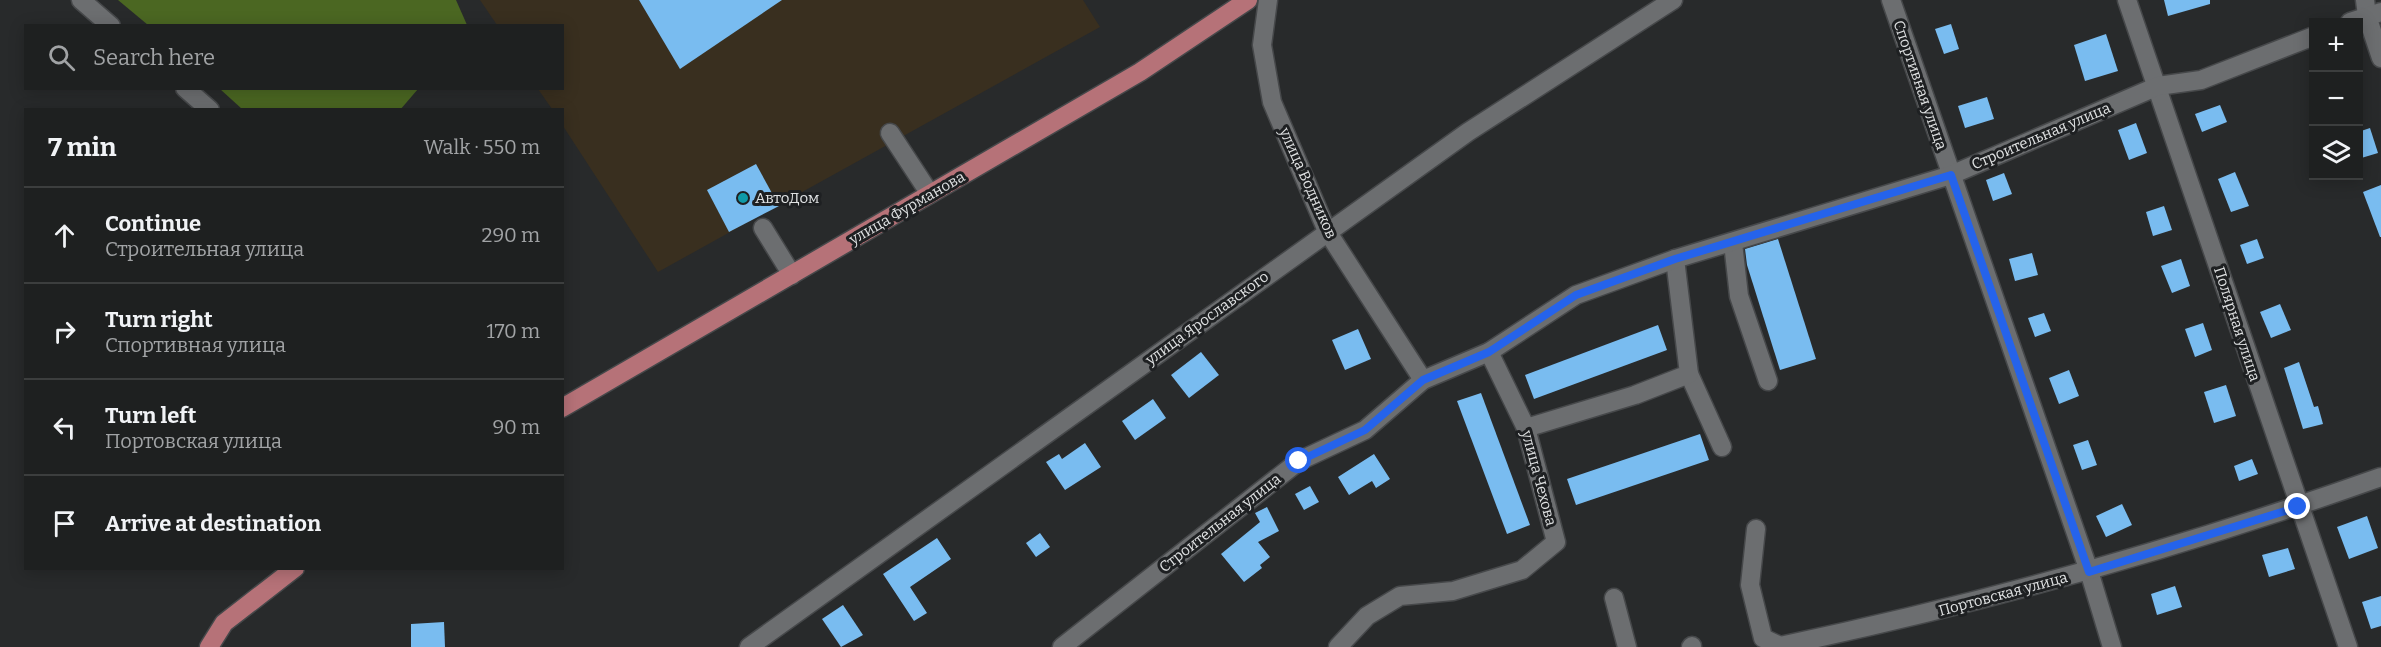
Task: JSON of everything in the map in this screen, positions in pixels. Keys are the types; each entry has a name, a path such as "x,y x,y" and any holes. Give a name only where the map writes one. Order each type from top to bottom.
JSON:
{"main road":[{"name":"улица Фурманова","path":"564,407 1140,72 1248,0"},
{"path":"209,647 224,623 292,570"}],"street":[{"path":"81,0 109,24"},
{"name":"улица Водников","path":"1268,0 1262,45 1272,102 1327,231 1423,380"},
{"name":"улица Ярославского","path":"749,647 1468,132 1673,0"},
{"name":"Спортивная улица","path":"1891,0 2089,572 2112,647"},
{"name":"Полярная улица","path":"2127,0 2158,86 2298,507 2348,647"},
{"path":"2366,13 2381,58"},
{"name":"Строительная улица","path":"1062,647 1299,461 1365,430 1423,380 1489,352 1576,295 1675,259 1951,175 2158,86 2201,80 2309,38"},
{"path":"187,90 208,108"},
{"path":"890,133 930,194"},
{"path":"763,228 792,275"},
{"path":"1733,243 1740,296 1768,381"},
{"path":"1675,259 1689,374 1722,447"},
{"name":"улица Чехова","path":"1338,647 1367,616 1400,596 1453,591 1522,570 1556,542 1526,428 1489,352"},
{"path":"1526,428 1635,395 1689,374"},
{"name":"Портовская улица","path":"1756,529 1749,585 1762,638 1780,646 1937,611 2089,572 2298,507 2381,477"},
{"path":"1614,598 1627,647"}],"shaded area":[{"path":"480,0 1083,0 1100,27 658,272 564,128 564,108 551,108 539,90 564,90 564,24 496,24"}],"green space":[{"path":"118,0 456,0 467,24 147,24"},
{"path":"221,90 417,90 402,108 241,108"}],"building":[{"path":"639,0 782,0 680,69"},
{"path":"2164,0 2210,0 2210,4 2168,16"},
{"path":"1951,24 1959,49 1944,54 1935,29"},
{"path":"2106,34 2118,71 2085,81 2074,45"},
{"path":"1987,97 1994,119 1965,128 1958,106"},
{"path":"2220,105 2227,122 2202,132 2195,114"},
{"path":"2136,123 2147,153 2129,160 2118,130"},
{"path":"2370,128 2378,153 2363,158 2363,130"},
{"name":"АвтоДом","path":"756,164 779,206 729,232 707,190"},
{"path":"2235,172 2249,206 2231,212 2218,179"},
{"path":"2004,173 2012,194 1993,201 1986,180"},
{"path":"2381,185 2381,237 2380,237 2363,192"},
{"path":"2164,206 2172,230 2153,236 2146,212"},
{"path":"1778,239 1816,359 1780,370 1747,265 1745,249"},
{"path":"2257,239 2264,258 2247,264 2240,245"},
{"path":"2032,253 2038,275 2015,281 2009,259"},
{"path":"2181,259 2190,286 2172,293 2161,266"},
{"path":"2280,304 2291,330 2271,338 2260,312"},
{"path":"2044,313 2051,331 2035,337 2028,318"},
{"path":"2203,323 2212,350 2195,357 2185,329"},
{"path":"1658,325 1667,350 1534,399 1525,375"},
{"path":"1358,329 1371,359 1345,370 1332,340"},
{"path":"1201,352 1219,375 1189,398 1171,375"},
{"path":"2299,362 2314,407 2318,406 2323,424 2303,429 2284,368"},
{"path":"2069,370 2079,396 2059,404 2049,378"},
{"path":"2226,385 2236,416 2214,423 2204,392"},
{"path":"1481,393 1530,525 1507,534 1457,401"},
{"path":"1153,399 1166,418 1135,440 1122,421"},
{"path":"1700,434 1709,460 1576,505 1567,479"},
{"path":"2088,440 2097,465 2082,470 2073,445"},
{"path":"1085,443 1101,467 1065,490 1046,462 1059,454 1062,459"},
{"path":"1374,454 1390,479 1376,488 1372,481 1349,495 1338,477"},
{"path":"2252,459 2258,474 2239,481 2234,466"},
{"path":"1310,486 1319,502 1304,510 1295,494"},
{"path":"2122,504 2132,525 2106,537 2096,516"},
{"path":"1267,507 1279,531 1258,542 1270,557 1260,565 1262,568 1244,582 1221,554 1260,522 1255,513"},
{"path":"2367,516 2378,548 2349,559 2337,527"},
{"path":"1040,533 1050,547 1036,557 1026,543"},
{"path":"937,538 951,559 910,587 927,613 914,621 883,574"},
{"path":"2288,548 2295,569 2269,577 2262,555"},
{"path":"2175,586 2182,607 2157,615 2151,594"},
{"path":"2381,596 2381,626 2371,629 2362,602"},
{"path":"843,605 863,635 841,647 822,619"},
{"path":"444,622 445,647 411,647 411,624"}],"place":[{"name":"АвтоДом","path":"743,198"}],"route":[{"path":"1299,461 1365,430 1423,380 1489,352 1576,295 1675,259 1951,175 2089,572 2298,507"}]}
